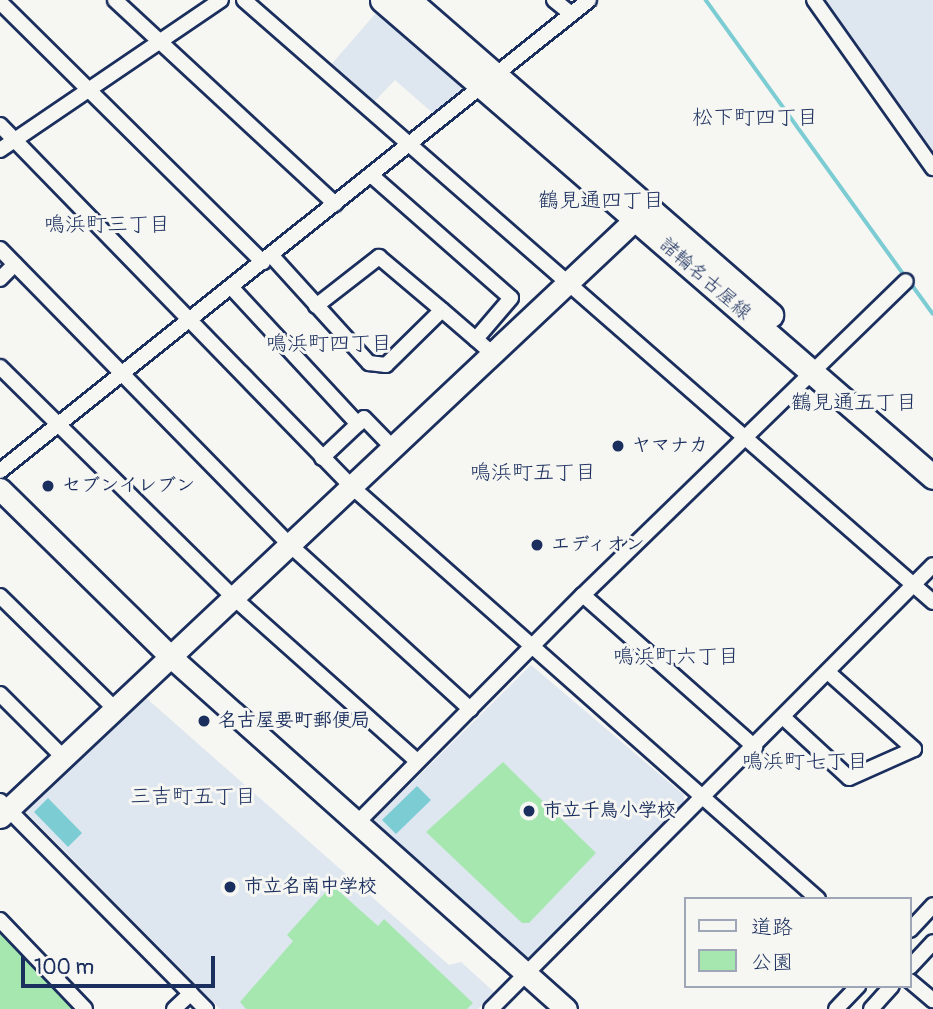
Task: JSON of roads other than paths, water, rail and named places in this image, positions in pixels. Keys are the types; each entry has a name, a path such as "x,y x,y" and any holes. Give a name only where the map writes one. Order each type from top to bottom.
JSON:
{"main road":[{"name":"諸輪名古屋線","path":"382,0 488,81 820,368 933,456"},
{"name":"諸輪名古屋線","path":"409,0 488,81"},
{"name":"諸輪名古屋線","path":"820,368 933,477"}],"street":[{"path":"115,0 335,205"},
{"path":"0,150 221,0"},
{"path":"244,0 933,602"},
{"path":"554,0 571,14"},
{"path":"0,471 589,0"},
{"path":"814,0 933,168"},
{"path":"0,2 88,91 316,306 369,363 386,365 442,310"},
{"path":"0,125 352,487 816,897"},
{"path":"371,176 511,298 476,339"},
{"path":"206,1009 3,809 65,759 641,214"},
{"path":"0,249 290,545 470,709"},
{"path":"316,306 379,257 493,354"},
{"path":"0,279 15,264"},
{"path":"359,821 583,595 746,440 906,282"},
{"path":"231,287 358,424"},
{"path":"0,367 234,598 417,761"},
{"path":"323,458 364,418 393,448"},
{"path":"0,489 170,657 359,821 566,1009"},
{"path":"491,1009 705,799 933,565"},
{"path":"583,595 755,747"},
{"path":"0,596 115,709"},
{"path":"784,718 849,778 914,749 828,672"},
{"path":"0,694 65,759"},
{"path":"912,928 933,905"},
{"path":"0,919 85,1009"},
{"path":"912,965 933,942"},
{"path":"912,983 933,1000"},
{"path":"836,1009 856,988"},
{"path":"871,1009 890,988"},
{"path":"174,1009 191,993"}],"water":[{"path":"417,786 431,800 396,834 382,820"},
{"path":"48,798 82,833 68,847 34,812"}],"waterway":[{"path":"706,0 905,276"},
{"path":"910,282 933,314"}],"place":[{"name":"ヤマナカ","path":"618,446"},
{"name":"セブンイレブン","path":"48,486"},
{"name":"エディオン","path":"537,545"},
{"name":"名古屋要町郵便局","path":"204,721"},
{"name":"市立千鳥小学校","path":"529,811"},
{"name":"市立名南中学校","path":"230,887"}],"district":[{"name":"松下町四丁目","path":"755,118"},
{"name":"鶴見通四丁目","path":"601,201"},
{"name":"鳴浜町三丁目","path":"107,225"},
{"name":"鳴浜町四丁目","path":"329,344"},
{"name":"鶴見通五丁目","path":"854,403"},
{"name":"鳴浜町五丁目","path":"533,473"},
{"name":"鳴浜町六丁目","path":"676,657"},
{"name":"鳴浜町七丁目","path":"805,762"},
{"name":"三吉町五丁目","path":"193,797"}]}
